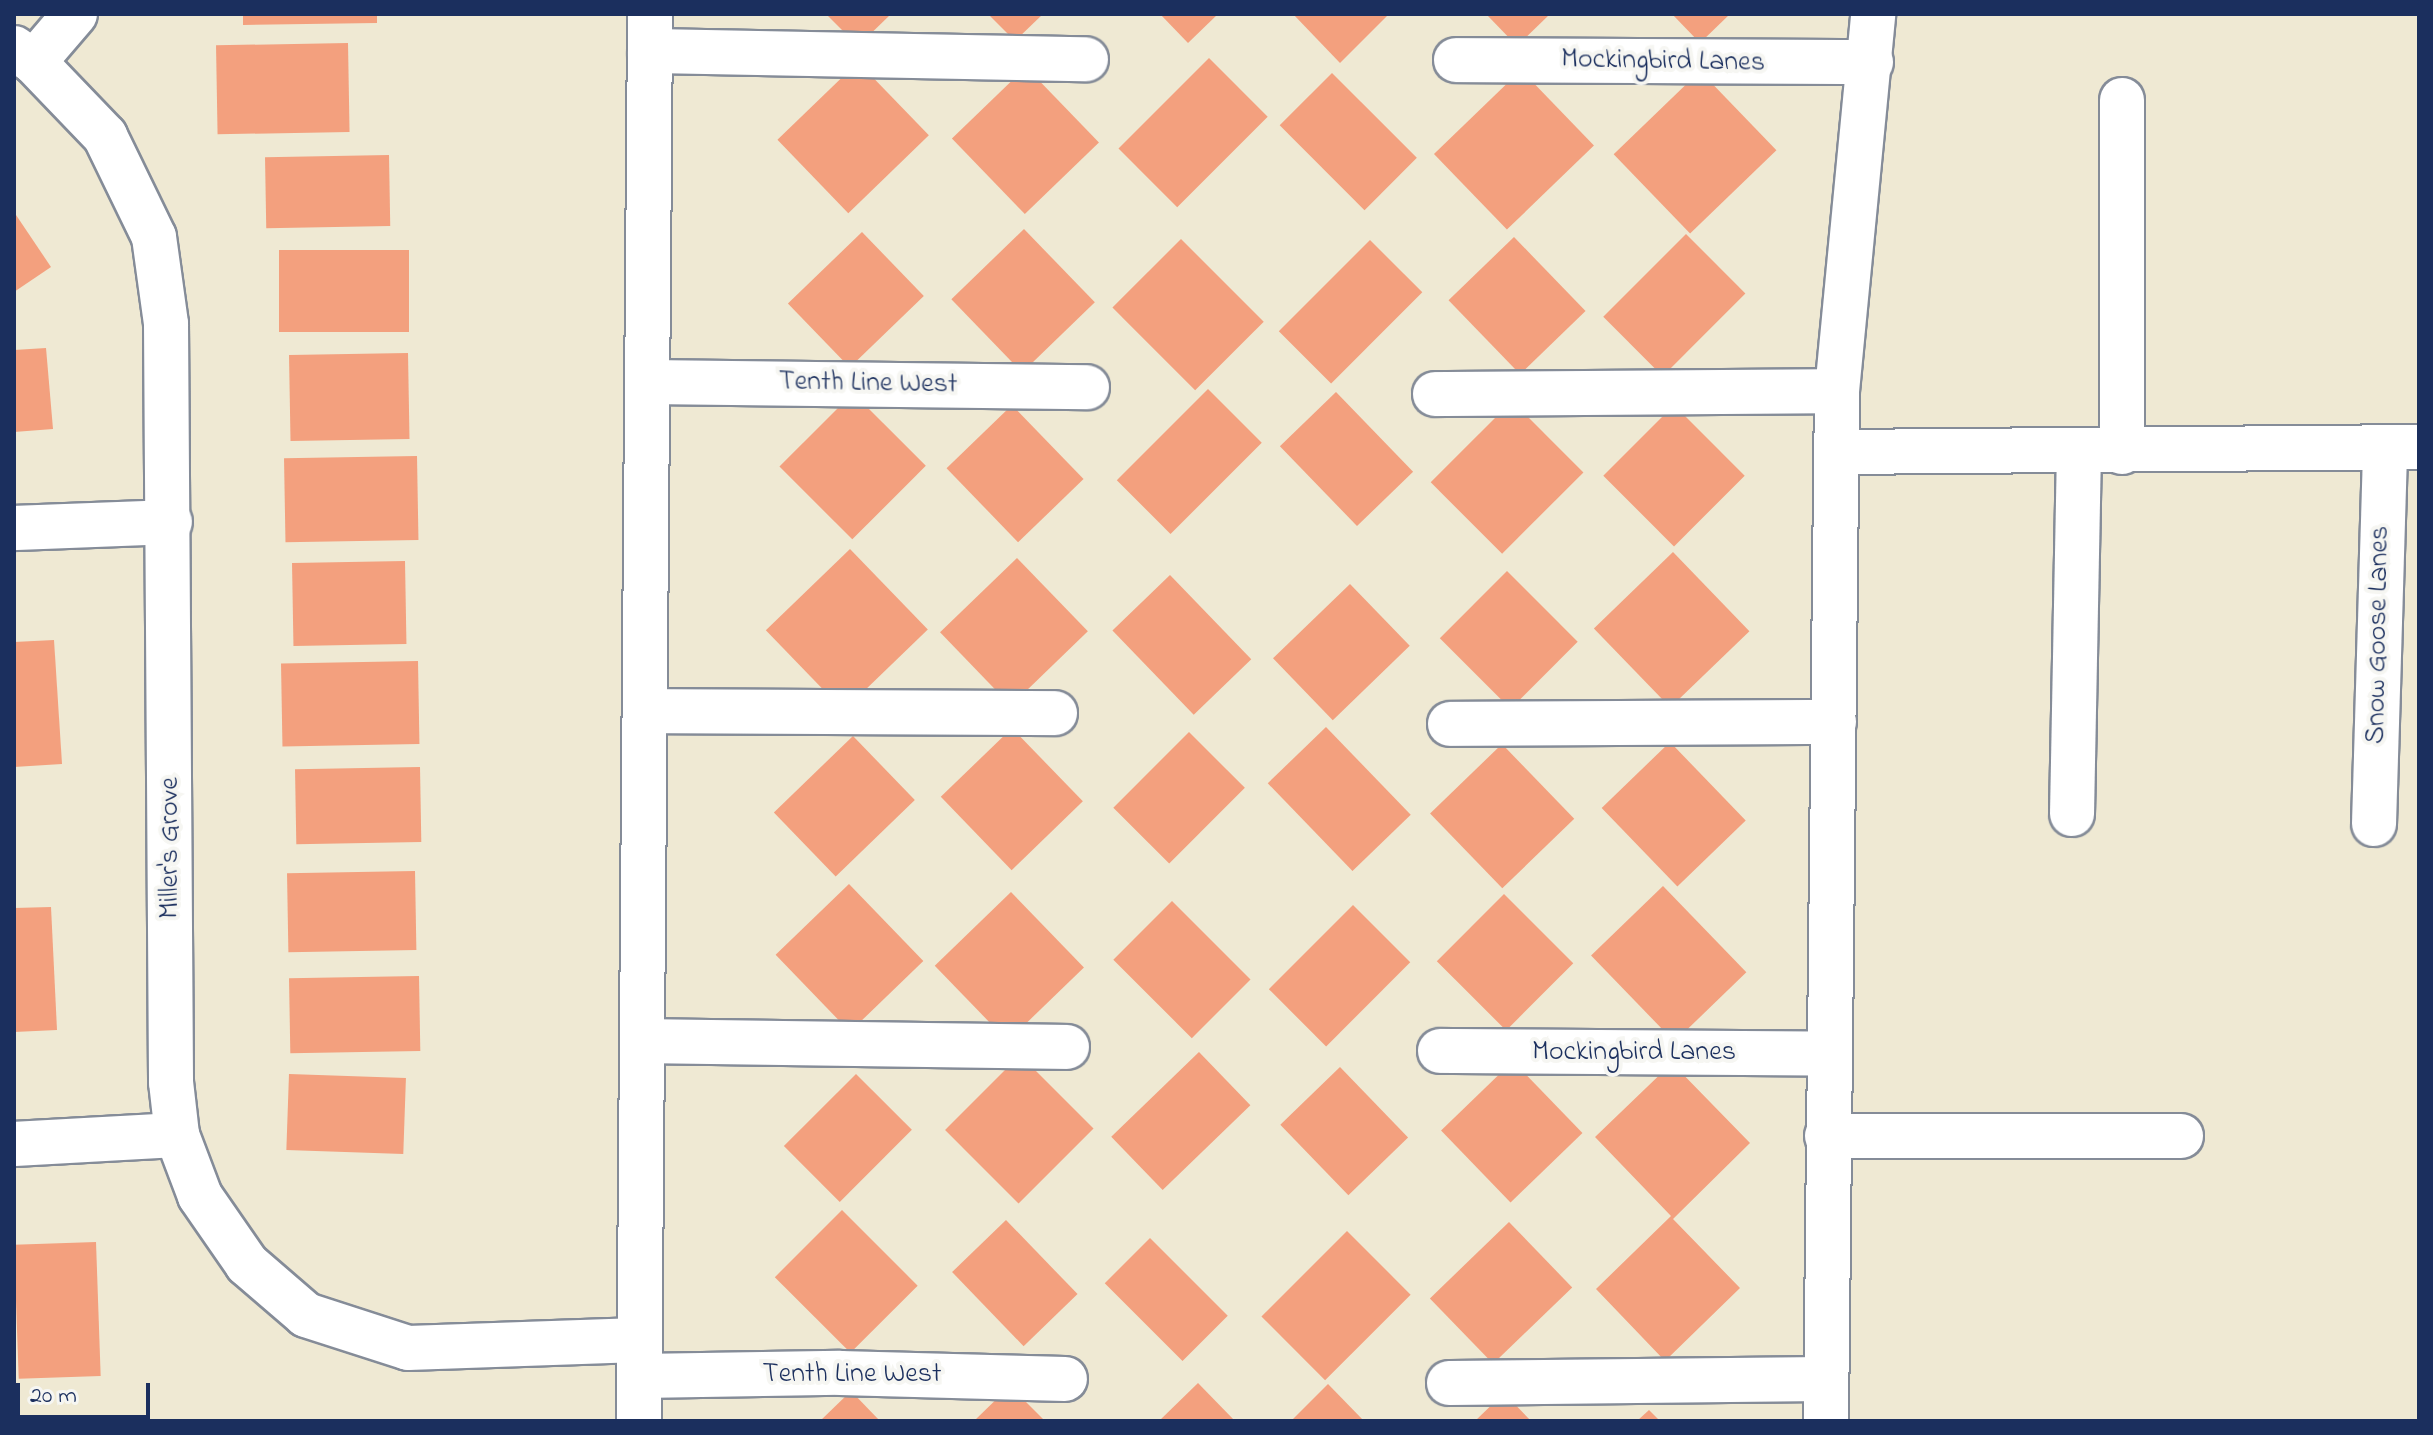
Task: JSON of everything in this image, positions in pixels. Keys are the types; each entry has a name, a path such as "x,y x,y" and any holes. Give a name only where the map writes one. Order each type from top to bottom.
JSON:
{"street":[{"path":"24,55 75,14"},
{"path":"1449,1383 1825,1400 1837,391 1842,310 1871,62 1873,14"},
{"path":"639,1421 650,32 1086,59"},
{"name":"Miller's Grove","path":"24,55 105,136 154,237 166,324 170,522 171,1082 177,1135 200,1196 247,1264 306,1315 408,1348 640,1358"},
{"name":"Mockingbird Lanes","path":"1456,60 1871,62"},
{"path":"2122,100 2122,452"},
{"name":"Tenth Line West","path":"649,382 1087,387"},
{"path":"1435,394 1837,391"},
{"name":"Snow Goose Lanes","path":"1837,452 2122,452 2402,447 2374,824"},
{"path":"2072,814 2079,452"},
{"path":"14,528 170,522"},
{"path":"646,711 1055,713"},
{"path":"1450,724 1834,722"},
{"path":"643,1041 1067,1047"},
{"name":"Mockingbird Lanes","path":"1440,1051 1828,1054"},
{"path":"14,1144 177,1135"},
{"path":"1827,1136 2181,1136"},
{"name":"Tenth Line West","path":"640,1358 840,1373 1065,1379"}],"building":[{"path":"243,14 377,14 377,23 243,25"},
{"path":"826,14 891,14 858,46"},
{"path":"988,14 1043,14 1015,41"},
{"path":"1160,14 1218,14 1188,43"},
{"path":"1293,14 1389,14 1340,63"},
{"path":"1486,14 1550,14 1517,46"},
{"path":"1672,14 1730,14 1700,43"},
{"path":"348,43 350,132 218,134 216,45"},
{"path":"1209,58 1268,117 1177,207 1118,149"},
{"path":"858,62 929,135 848,213 777,140"},
{"path":"1026,67 1099,143 1025,214 952,139"},
{"path":"1521,70 1594,146 1507,230 1434,154"},
{"path":"1700,71 1776,150 1690,233 1614,154"},
{"path":"1332,73 1417,158 1365,210 1280,125"},
{"path":"389,155 390,226 266,228 265,157"},
{"path":"14,212 51,267 14,292"},
{"path":"1024,229 1095,302 1022,373 951,299"},
{"path":"862,232 924,296 850,368 788,304"},
{"path":"1686,234 1745,293 1663,376 1603,317"},
{"path":"1514,237 1586,311 1520,374 1449,300"},
{"path":"1181,239 1264,322 1195,390 1112,308"},
{"path":"1370,240 1422,292 1331,384 1279,331"},
{"path":"279,250 409,250 409,332 279,332"},
{"path":"46,348 53,429 14,432 14,350"},
{"path":"408,353 410,439 291,441 289,355"},
{"path":"1208,389 1262,443 1171,534 1117,480"},
{"path":"1336,392 1413,472 1357,526 1280,446"},
{"path":"853,393 926,466 852,539 779,467"},
{"path":"1512,401 1583,472 1502,554 1431,482"},
{"path":"1012,405 1084,479 1018,542 947,468"},
{"path":"1674,405 1745,476 1674,546 1603,476"},
{"path":"417,456 418,540 285,542 284,458"},
{"path":"850,549 928,630 844,711 766,630"},
{"path":"1673,552 1749,631 1670,708 1594,628"},
{"path":"1017,558 1088,631 1011,706 940,632"},
{"path":"405,561 406,644 293,646 292,563"},
{"path":"1507,571 1578,642 1511,709 1440,638"},
{"path":"1170,575 1251,659 1194,715 1112,631"},
{"path":"1350,584 1410,646 1333,720 1273,658"},
{"path":"54,640 62,764 14,767 14,642"},
{"path":"418,661 419,744 282,746 281,663"},
{"path":"1326,727 1411,815 1352,871 1268,783"},
{"path":"1012,728 1083,801 1012,870 941,797"},
{"path":"1189,732 1245,788 1169,864 1113,808"},
{"path":"853,736 915,800 836,876 774,812"},
{"path":"1670,742 1746,820 1677,886 1602,808"},
{"path":"1502,744 1574,819 1502,888 1430,813"},
{"path":"420,767 421,842 296,844 295,769"},
{"path":"415,871 416,950 288,952 287,873"},
{"path":"849,884 923,961 850,1032 776,955"},
{"path":"1663,886 1746,972 1674,1042 1591,955"},
{"path":"1011,892 1084,968 1008,1041 935,966"},
{"path":"1504,894 1573,963 1506,1030 1437,961"},
{"path":"1172,901 1250,979 1192,1038 1113,960"},
{"path":"1353,905 1410,962 1326,1046 1269,989"},
{"path":"51,907 57,1030 14,1032 14,908"},
{"path":"419,976 420,1051 290,1053 289,978"},
{"path":"1199,1052 1250,1105 1163,1190 1111,1137"},
{"path":"1020,1055 1094,1129 1019,1203 945,1130"},
{"path":"1513,1061 1582,1133 1511,1202 1441,1130"},
{"path":"1672,1063 1750,1143 1673,1219 1740,1288 1665,1361 1596,1289 1671,1216 1595,1137"},
{"path":"1340,1067 1408,1137 1348,1195 1280,1125"},
{"path":"289,1074 406,1078 403,1154 286,1150"},
{"path":"856,1074 912,1130 840,1202 784,1146"},
{"path":"842,1210 918,1286 850,1353 775,1277"},
{"path":"1006,1220 1078,1294 1024,1346 952,1272"},
{"path":"1509,1222 1572,1287 1493,1364 1430,1298"},
{"path":"1347,1231 1411,1295 1325,1380 1261,1317"},
{"path":"1150,1238 1228,1316 1183,1361 1105,1283"},
{"path":"96,1242 101,1376 19,1379 14,1245"},
{"path":"1198,1383 1235,1421 1159,1421"},
{"path":"1328,1384 1364,1421 1291,1421"},
{"path":"1010,1386 1045,1421 974,1421"},
{"path":"851,1391 880,1421 820,1421"},
{"path":"1504,1393 1531,1421 1475,1421"},
{"path":"1649,1410 1660,1421 1637,1421"}]}
